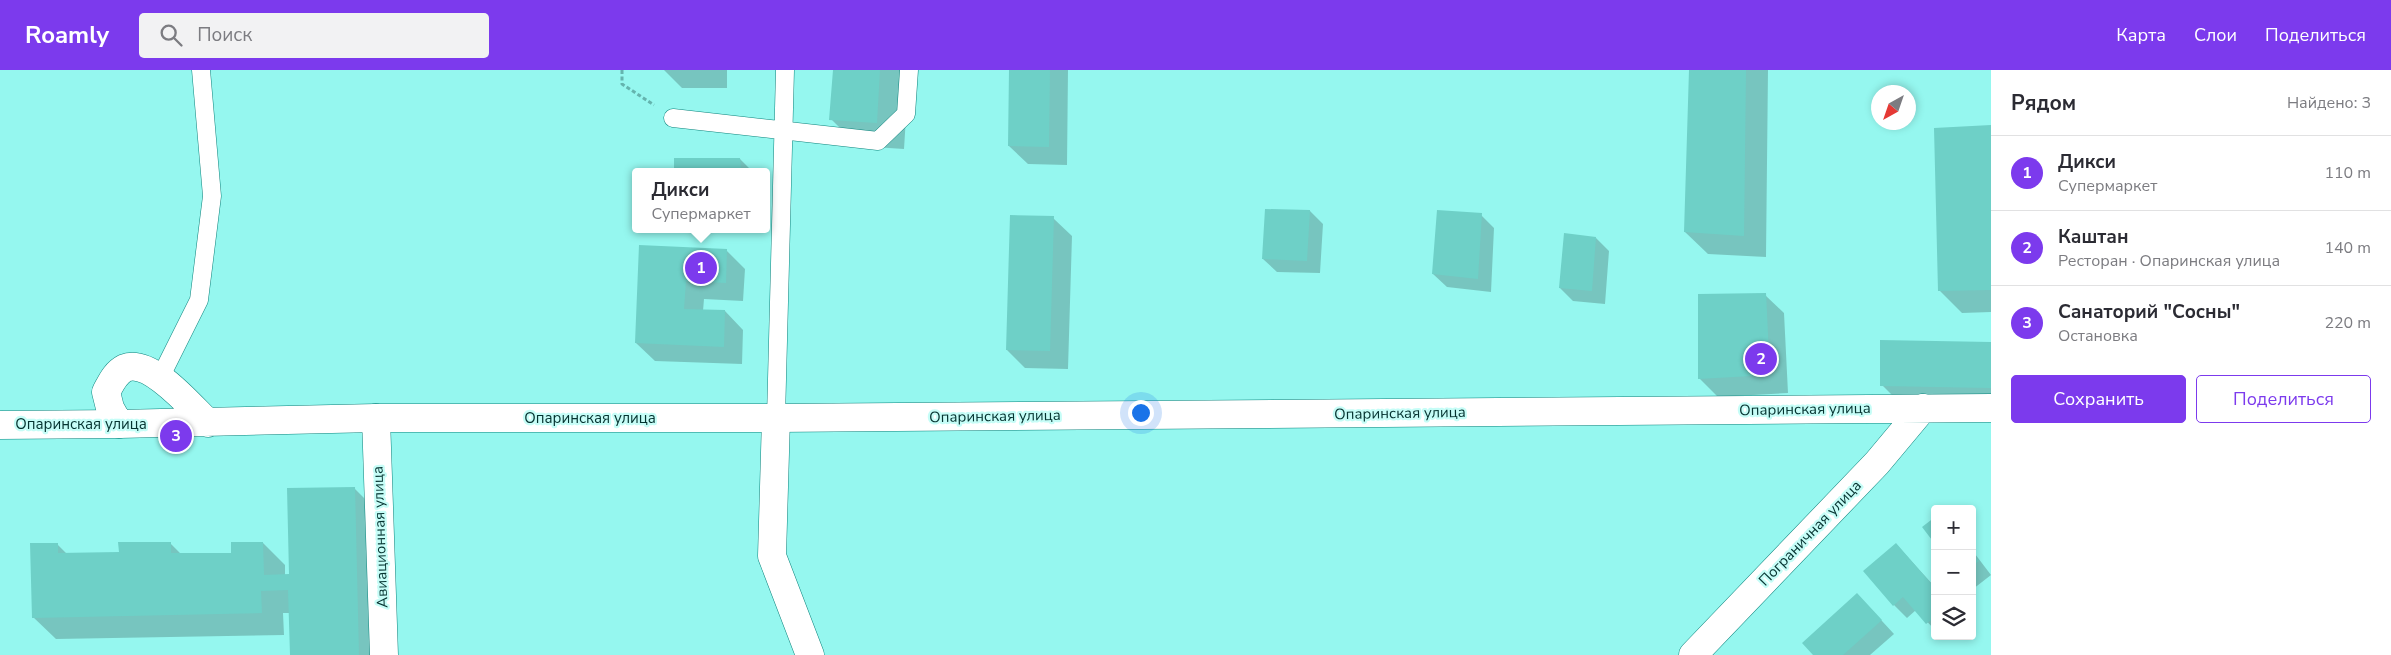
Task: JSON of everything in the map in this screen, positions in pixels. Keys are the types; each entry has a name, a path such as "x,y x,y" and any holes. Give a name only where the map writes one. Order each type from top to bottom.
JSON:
{"street":[{"path":"119,424 110,408 106,392 114,377 126,368 144,368 160,378 208,424"},
{"name":"Пограничная улица","path":"1693,655 1877,463 1923,408"},
{"name":"Опаринская улица","path":"0,425 208,424 376,418 776,418 1991,408"},
{"name":"Авиационная улица","path":"376,418 384,655"},
{"path":"776,418 772,556 810,655"}],"lane":[{"path":"160,378 198,300 205,253 212,196 201,70"},
{"path":"776,418 785,70"},
{"path":"674,118 878,141 906,114 909,70"}],"path":[{"path":"622,70 622,84 674,118"}],"building":[{"path":"833,70 880,70 877,123 829,120"},
{"path":"1009,70 1050,70 1049,147 1008,146"},
{"path":"1689,70 1746,70 1744,236 1684,232"},
{"path":"1991,125 1991,290 1938,291 1934,128"},
{"path":"674,158 740,158 741,168 674,168"},
{"path":"1265,209 1310,210 1307,261 1262,259"},
{"path":"1437,210 1482,213 1478,279 1432,274"},
{"path":"1010,215 1054,216 1050,351 1006,350"},
{"path":"1564,233 1596,237 1592,291 1559,288"},
{"path":"639,245 727,249 726,283 686,281 684,309 725,310 724,347 635,343"},
{"path":"1766,293 1770,375 1698,379 1698,294"},
{"path":"1880,340 1991,342 1991,388 1880,386"},
{"path":"355,487 359,655 290,655 288,590 261,591 262,613 32,618 30,543 58,543 58,553 119,552 118,542 171,542 171,553 231,553 231,542 263,542 264,575 289,574 287,488"},
{"path":"1931,520 1931,539 1922,527"},
{"path":"1896,543 1931,583 1931,620 1926,624 1903,597 1893,606 1863,571"},
{"path":"1857,593 1882,620 1843,655 1813,655 1802,643"}],"place":[{"name":"Дикси","path":"701,268"},
{"name":"Каштан","path":"1761,359"},
{"name":"Санаторий \"Сосны\"","path":"176,436"}]}
